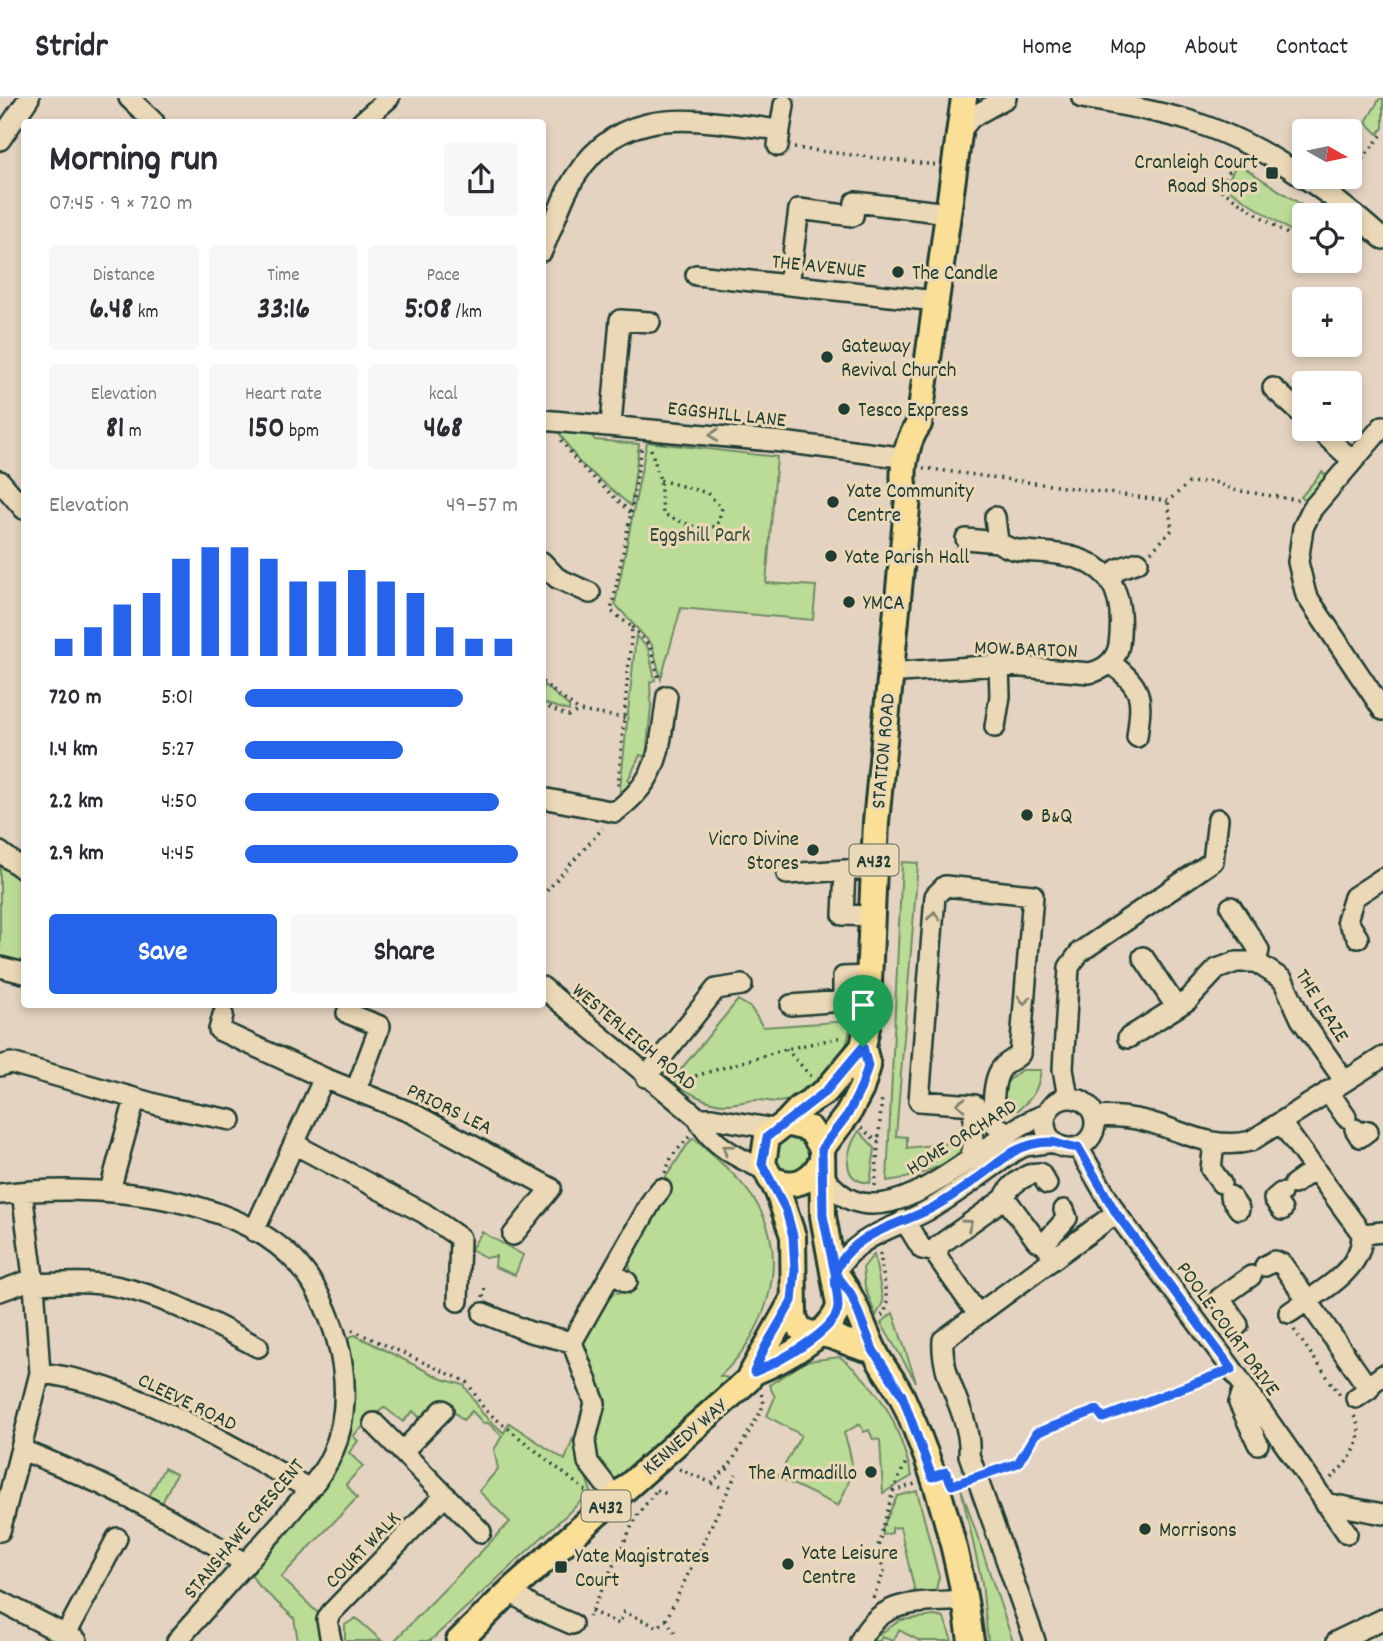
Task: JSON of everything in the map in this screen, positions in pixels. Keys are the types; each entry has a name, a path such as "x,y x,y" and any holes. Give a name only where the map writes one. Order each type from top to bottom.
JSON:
{"main road":[{"name":"STATION ROAD","path":"823,1162 861,1088 868,1066 857,1041 870,976 873,870 888,673 908,498 903,487 914,462 911,435 919,425 964,98"},
{"path":"768,1174 762,1152 767,1137 800,1108 826,1091 857,1041"},
{"path":"780,1126 810,1129 823,1162"},
{"name":"A432","path":"768,1174 778,1182 797,1183 816,1173 823,1162"},
{"name":"A432","path":"817,1335 830,1327 837,1316 835,1273 823,1216 823,1162"},
{"name":"A432","path":"768,1174 786,1210 793,1236 795,1270 792,1301"},
{"path":"835,1273 851,1294 870,1339 902,1395 932,1477 965,1600 971,1641"},
{"path":"792,1301 798,1326 817,1335 829,1335 859,1349 870,1339"},
{"name":"KENNEDY WAY","path":"751,1376 792,1301"},
{"name":"KENNEDY WAY","path":"459,1641 605,1495 751,1376 817,1335"}],"street":[{"path":"0,140 29,98"},
{"path":"130,98 151,119"},
{"path":"365,119 389,98"},
{"path":"959,132 972,117 1006,98"},
{"path":"1082,98 1189,121 1242,144 1276,161 1381,234"},
{"path":"546,241 568,189 593,152 619,130 652,119 680,118 779,138 784,105"},
{"path":"789,284 799,209 853,216 855,202 948,213"},
{"name":"THE AVENUE","path":"696,275 936,301"},
{"path":"611,425 620,320 626,316 650,322"},
{"path":"1273,388 1292,405"},
{"name":"EGGSHILL LANE","path":"546,421 611,425 647,434 782,442 914,462"},
{"path":"1383,426 1312,509 1300,544 1300,581 1306,596 1383,710"},
{"path":"1331,441 1352,460"},
{"path":"0,481 21,506"},
{"path":"995,517 998,542"},
{"path":"967,539 998,542 1008,549 1073,557 1111,578 1117,589 1119,639 1118,652 1111,663 1130,678 1139,690 1141,702 1137,737"},
{"path":"1111,578 1118,569 1138,562"},
{"path":"546,566 557,578 590,593"},
{"name":"MOW BARTON","path":"888,673 999,665 1090,673 1111,663"},
{"path":"995,727 1000,696 999,665"},
{"path":"546,799 615,812 637,796 653,773 667,696"},
{"path":"1068,1098 1063,1069 1069,967 1080,952 1213,861 1218,819"},
{"path":"0,852 21,868"},
{"path":"845,870 843,915 871,916"},
{"path":"787,874 873,870"},
{"path":"1358,938 1348,920 1354,897 1383,878"},
{"path":"971,1159 975,1105 919,1101 935,896 945,886 1032,895 1020,1054 1002,1066 997,1078 994,1118 996,1126 1009,1133"},
{"path":"1128,1038 1188,1000 1217,969 1236,962 1256,962 1259,950 1231,907"},
{"path":"1143,957 1170,1009"},
{"name":"THE LEAZE","path":"1256,962 1283,980 1356,1126"},
{"path":"0,967 21,972"},
{"path":"791,1005 843,1001 843,977 870,976"},
{"path":"646,1077 716,989 742,985"},
{"name":"WESTERLEIGH ROAD","path":"546,990 646,1077 695,1125 734,1155 768,1174"},
{"path":"347,1013 380,1026 356,1090"},
{"name":"PRIORS LEA","path":"223,1015 219,1030 324,1078 424,1119 551,1188 513,1236"},
{"path":"1095,1117 1143,1120 1214,1143 1234,1145 1251,1141 1281,1124 1336,1085 1383,1057"},
{"path":"0,1066 10,1063 135,1099 231,1121"},
{"path":"254,1231 324,1078"},
{"path":"1068,1098 1085,1102 1095,1117 1093,1135 1078,1147 1070,1148 1054,1142 1047,1134 1047,1114 1052,1106 1068,1098"},
{"path":"110,1189 135,1099"},
{"name":"HOME ORCHARD","path":"823,1162 839,1193 854,1201 873,1204 931,1186 1027,1119 1047,1114"},
{"name":"WESTERLEIGH ROAD","path":"695,1125 712,1118 780,1126"},
{"path":"1281,1124 1362,1234 1363,1242 1353,1265 1289,1313"},
{"name":"HOME ORCHARD","path":"835,1273 846,1255 860,1244 935,1207 1013,1152 1025,1146 1054,1142"},
{"path":"1214,1143 1210,1169 1230,1196"},
{"path":"293,1144 424,1213 460,1238 458,1301"},
{"name":"POOLE COURT DRIVE","path":"1078,1147 1116,1213 1232,1369 1347,1533"},
{"path":"1286,1196 1315,1169"},
{"path":"936,1252 938,1246 1005,1198 1009,1188 1032,1173 1040,1173 1047,1184"},
{"name":"STANSHAWE CRESCENT","path":"0,1194 110,1189 180,1203 254,1231 299,1264 314,1285 332,1321 344,1376 344,1404 332,1455 310,1489 177,1641"},
{"path":"572,1342 619,1278 661,1189"},
{"path":"0,1531 40,1373 34,1281 22,1192"},
{"path":"1005,1198 1037,1241 1049,1251"},
{"path":"1049,1251 1066,1218 1064,1210"},
{"path":"1035,1641 969,1455 970,1435 942,1351 943,1340 1049,1251 1116,1213"},
{"path":"904,1220 922,1249 936,1252 977,1313"},
{"path":"1362,1234 1383,1232"},
{"path":"1238,1325 1220,1298 1274,1261 1282,1264 1334,1338 1361,1396"},
{"path":"0,1291 34,1281 78,1283 138,1291 178,1306 258,1347"},
{"path":"483,1313 556,1340 572,1342"},
{"path":"572,1342 596,1403 585,1442 588,1462 605,1495"},
{"name":"CLEEVE ROAD","path":"40,1373 97,1383 153,1406 310,1489"},
{"path":"1244,1387 1239,1403 1258,1444"},
{"path":"402,1452 443,1410"},
{"path":"374,1423 481,1532"},
{"path":"22,1450 102,1482 169,1516 246,1564"},
{"name":"COURT WALK","path":"331,1641 327,1620 331,1613 445,1495"},
{"path":"1320,1496 1383,1514"},
{"path":"0,1601 72,1637 117,1538"},
{"path":"510,1591 533,1606 572,1624"},
{"path":"860,1641 874,1619 891,1606 965,1600"},
{"path":"1337,1641 1383,1619"}],"path":[{"path":"1362,159 1383,133"},
{"path":"779,138 954,167"},
{"path":"1242,144 1221,190 1292,237"},
{"path":"546,422 577,463 631,513"},
{"path":"647,434 611,611 632,627 650,646 667,696"},
{"path":"647,434 660,480 663,514 699,529 717,526 722,508 709,494 660,480"},
{"path":"914,462 1168,501"},
{"path":"1168,501 1189,482 1212,481 1234,490 1294,497 1312,509"},
{"path":"1138,562 1161,546 1172,530 1168,501"},
{"path":"546,892 615,812 632,627"},
{"path":"546,685 579,710 625,718"},
{"path":"546,707 568,716 579,710"},
{"path":"670,1084 786,1049 857,1041"},
{"path":"786,1049 819,1084"},
{"path":"874,1190 883,1090"},
{"path":"858,1124 880,1143"},
{"path":"661,1189 660,1179 669,1169 672,1156 695,1125"},
{"path":"870,1339 885,1312 887,1302 879,1244"},
{"path":"1289,1313 1287,1320 1361,1396 1354,1453 1320,1496"},
{"path":"332,1321 467,1382 485,1410 591,1496 605,1495"},
{"path":"976,1477 1018,1463 1036,1433 1097,1410 1103,1418 1232,1369"},
{"path":"727,1470 764,1403 751,1376"},
{"path":"712,1483 730,1464"},
{"path":"673,1475 680,1468 722,1488"},
{"path":"591,1611 619,1624 624,1612 658,1627 666,1620 736,1474"},
{"path":"869,1606 884,1572 877,1550 892,1492 932,1477"},
{"path":"601,1589 636,1517 665,1483"},
{"path":"657,1490 667,1494"},
{"path":"636,1517 642,1520"},
{"path":"666,1620 676,1634"}],"green space":[{"path":"1380,98 1383,98 1383,128 1378,134 1366,122"},
{"path":"1237,163 1299,203 1292,203 1292,232 1225,187"},
{"path":"558,431 591,435 595,440 639,444 631,506 579,462"},
{"name":"Eggshill Park","path":"647,442 777,457 766,583 816,586 813,620 681,608 661,679 652,645 615,604"},
{"path":"1322,472 1329,478 1308,503 1301,497"},
{"path":"636,636 648,648 655,680 650,682 651,706 646,757 640,755 628,780 634,784 619,799"},
{"path":"546,687 569,706 569,711 546,704"},
{"path":"0,862 21,877 21,964 0,960"},
{"path":"902,862 918,863 896,1136 907,1137 907,1148 967,1141 961,1150 943,1164 920,1174 887,1181"},
{"path":"738,1000 751,1008 763,1027 850,1021 849,1034 839,1059 809,1089 785,1101 754,1100 726,1104 712,1102 684,1089 672,1080"},
{"path":"1021,1070 1041,1070 1036,1088 1018,1110 1003,1110 1006,1083"},
{"path":"859,1131 875,1148 870,1183 853,1177 849,1171 851,1147"},
{"path":"791,1137 804,1142 809,1155 804,1168 791,1173 778,1168 773,1155 778,1142"},
{"path":"693,1138 736,1177 757,1204 767,1226 772,1249 768,1296 750,1339 720,1376 732,1379 619,1479 612,1480 590,1457 583,1340 612,1292 630,1294 637,1280 631,1273 628,1260 661,1200 670,1191 661,1182"},
{"path":"482,1232 523,1255 515,1275 495,1267 496,1256 486,1258 471,1249"},
{"path":"874,1254 883,1302 876,1316 865,1287 863,1268"},
{"path":"893,1313 916,1382 881,1323"},
{"path":"355,1335 442,1379 464,1385 483,1414 504,1433 509,1423 565,1460 573,1438 591,1492 430,1641 394,1641 510,1522 479,1491 498,1469 494,1450 502,1436 487,1422 484,1424 472,1411 463,1420 441,1400 422,1420 413,1411 403,1422 384,1407 353,1436 358,1441 349,1453 363,1466 346,1484 357,1498 281,1577 322,1617 326,1641 298,1641 294,1618 257,1584 246,1565 329,1465 346,1338"},
{"path":"840,1357 879,1396 901,1440 912,1476 883,1493 880,1440 873,1439 869,1430 864,1432 860,1424 844,1433 852,1470 838,1506 778,1477 801,1435 767,1416 775,1397 769,1385 807,1361"},
{"path":"164,1468 176,1474 160,1507 147,1500"},
{"path":"961,1488 1013,1641 988,1641 982,1583"},
{"path":"917,1491 939,1577 935,1594 927,1597 915,1592 900,1527 892,1528 892,1533 883,1535 882,1529 897,1496"},
{"path":"935,1616 944,1618 952,1641 920,1641 899,1630 893,1641 882,1637 880,1641 869,1641 901,1620"},
{"path":"356,1618 382,1641 345,1641 345,1625"}],"place":[{"name":"Cranleigh Court Road Shops","path":"1272,173"},
{"name":"The Candle","path":"898,272"},
{"name":"Gateway Revival Church","path":"827,357"},
{"name":"Tesco Express","path":"844,409"},
{"name":"Yate Community Centre","path":"833,502"},
{"name":"Yate Parish Hall","path":"831,556"},
{"name":"YMCA","path":"849,602"},
{"name":"B&Q","path":"1027,815"},
{"name":"Vicro Divine Stores","path":"813,850"},
{"name":"The Armadillo","path":"871,1472"},
{"name":"Morrisons","path":"1145,1529"},
{"name":"Yate Leisure Centre","path":"788,1564"},
{"name":"Yate Magistrates Court","path":"561,1567"}],"route":[{"path":"863,1047 826,1091 800,1108 767,1137 762,1152 762,1164 786,1210 793,1236 795,1270 792,1301 754,1372 771,1366 830,1327 837,1316 839,1305 834,1289 835,1273 846,1255 860,1244 877,1232 935,1207 1013,1152 1025,1146 1054,1142 1061,1147 1078,1147 1116,1213 1232,1369 1103,1418 1097,1410 1036,1433 1018,1463 952,1485 946,1472 932,1477 902,1395 873,1350 867,1328 851,1294 835,1273 823,1216 822,1148 848,1114 861,1088 868,1066 863,1047"}]}
